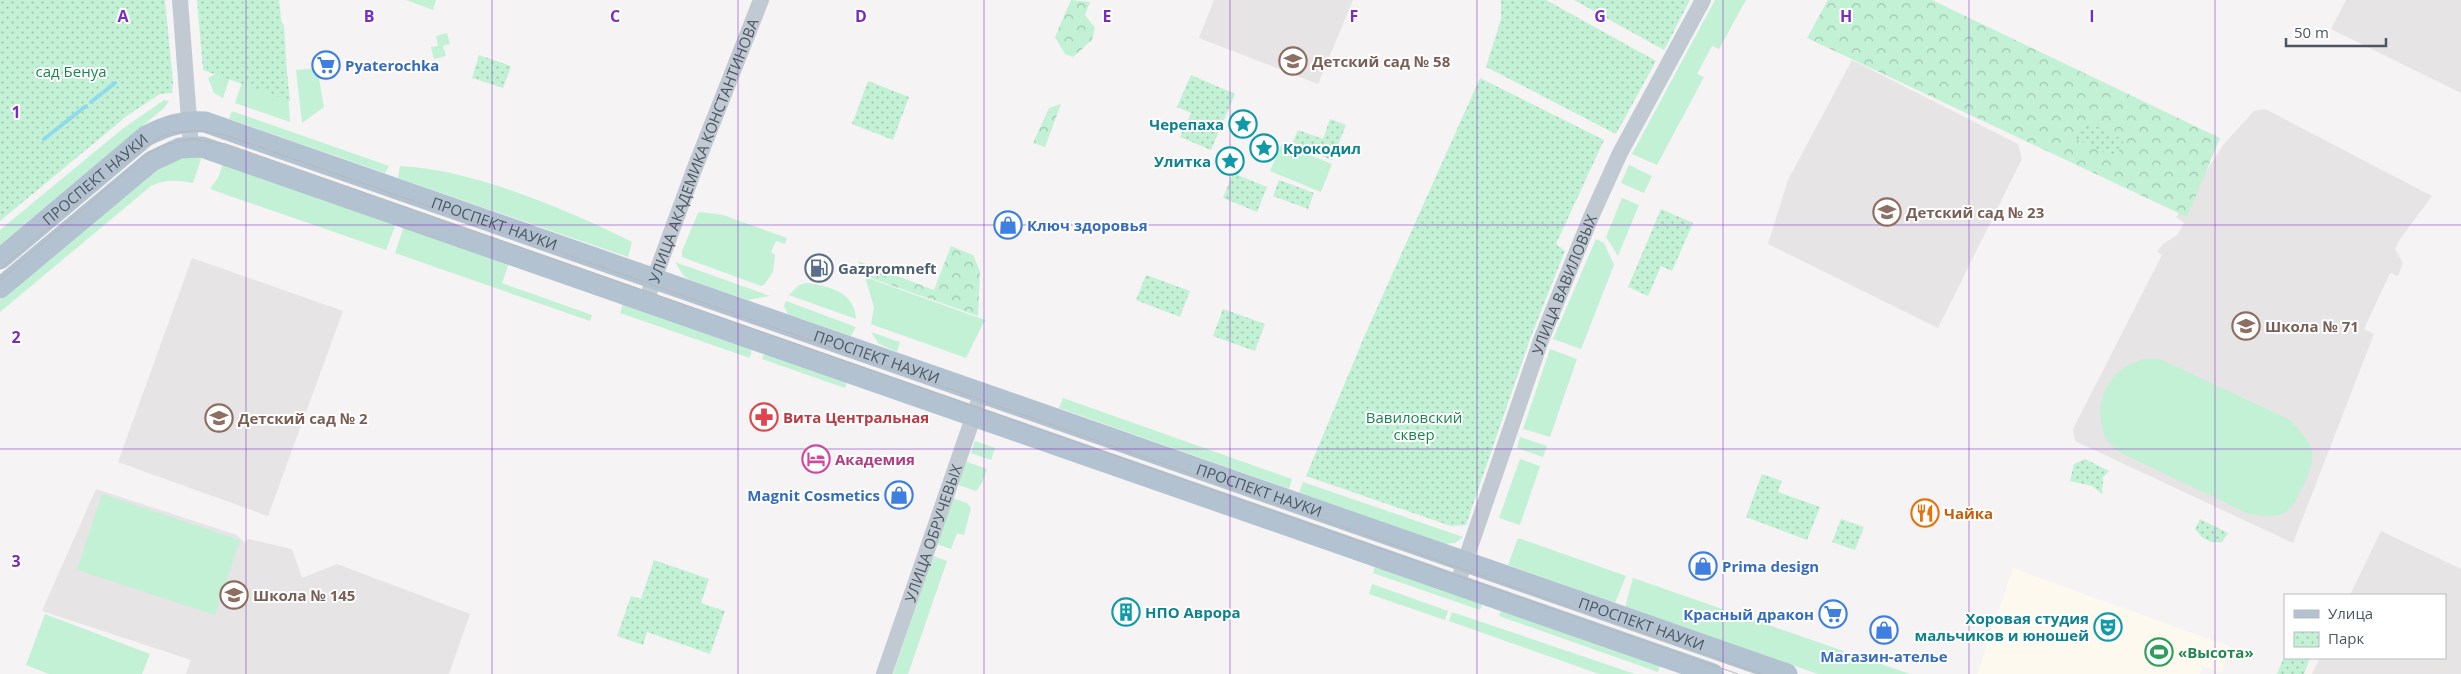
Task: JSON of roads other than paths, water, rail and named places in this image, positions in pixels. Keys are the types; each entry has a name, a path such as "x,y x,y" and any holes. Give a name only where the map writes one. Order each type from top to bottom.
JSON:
{"main road":[{"name":"ПРОСПЕКТ НАУКИ","path":"0,259 146,136 165,127 190,121 206,122 1787,674"},
{"name":"ПРОСПЕКТ НАУКИ","path":"0,288 152,161 166,152 191,146 211,149 1713,674"}],"street":[{"path":"180,0 191,146"},
{"name":"УЛИЦА АКАДЕМИКА КОНСТАНТИНОВА","path":"646,301 761,0"},
{"name":"УЛИЦА ВАВИЛОВЫХ","path":"1457,585 1541,340 1591,217 1620,153 1704,0"},
{"name":"УЛИЦА ОБРУЧЕВЫХ","path":"884,674 982,392"}],"waterway":[{"path":"91,102 115,83"},
{"path":"44,139 86,106"}],"tram line":[{"path":"0,269 143,148 160,137 176,132 191,131 204,131 228,136 1762,674"},
{"path":"0,280 147,154 164,145 191,139 226,144 1738,674"}],"place":[{"name":"Детский сад № 58","path":"1293,61"},
{"name":"Pyaterochka","path":"326,65"},
{"name":"Черепаха","path":"1243,124"},
{"name":"Крокодил","path":"1264,148"},
{"name":"Улитка","path":"1230,161"},
{"name":"Детский сад № 23","path":"1887,212"},
{"name":"Ключ здоровья","path":"1008,225"},
{"name":"Gazpromneft","path":"819,268"},
{"name":"Школа № 71","path":"2246,326"},
{"name":"Вита Центральная","path":"764,417"},
{"name":"Детский сад № 2","path":"219,418"},
{"name":"Академия","path":"816,459"},
{"name":"Magnit Cosmetics","path":"899,495"},
{"name":"Чайка","path":"1925,513"},
{"name":"Prima design","path":"1703,566"},
{"name":"Школа № 145","path":"234,595"},
{"name":"НПО Аврора","path":"1126,612"},
{"name":"Красный дракон","path":"1833,614"},
{"name":"Хоровая студия мальчиков и юношей","path":"2108,627"},
{"name":"Магазин-ателье","path":"1884,630"},
{"name":"«Высота»","path":"2159,652"}],"park label":[{"name":"сад Бенуа","path":"71,71"},
{"name":"Вавиловский сквер","path":"1414,426"}]}
